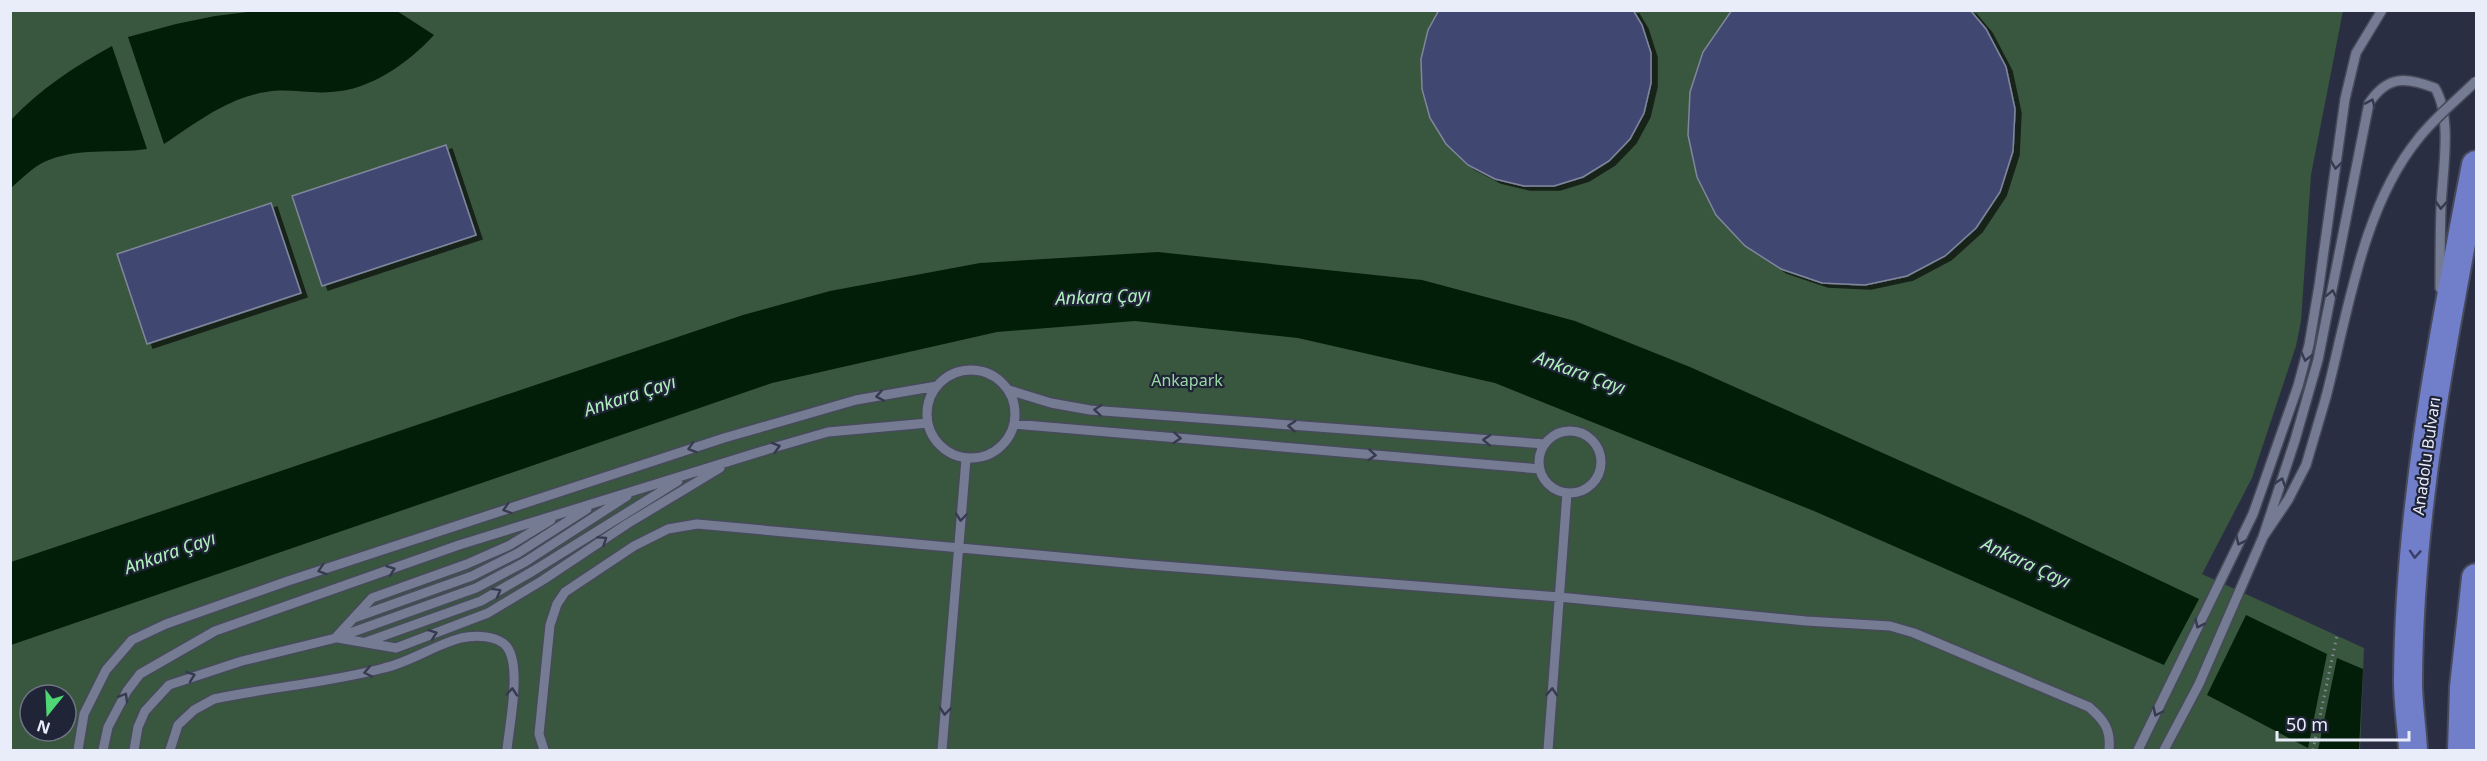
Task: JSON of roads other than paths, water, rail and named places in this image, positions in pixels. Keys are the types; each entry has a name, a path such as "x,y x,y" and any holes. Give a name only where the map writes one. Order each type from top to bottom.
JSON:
{"main road":[{"name":"Anadolu Bulvarı","path":"2413,749 2408,684 2418,507 2440,356 2476,165"},
{"path":"2462,750 2464,687 2476,578"},
{"path":"2464,687 2476,723"}],"lane":[{"path":"2139,750 2253,514 2298,386 2309,345 2319,286 2345,99 2356,54 2382,10"},
{"path":"2164,750 2199,684 2263,537 2295,440 2318,360 2369,103 2376,92 2388,84 2404,79 2435,88 2442,100 2445,153 2441,208 2440,356"},
{"path":"2263,537 2288,500 2306,465 2326,397 2367,236 2387,186 2418,139 2476,81"},
{"path":"972,370 992,376 1008,390 1015,403 1014,424 1004,444 992,453 966,459 950,453 938,444 928,423 928,403 937,386 944,379 957,372 972,370"},
{"path":"78,750 84,714 106,670 132,640 166,624 310,574 723,438 856,400 937,386"},
{"path":"1008,390 1051,403 1090,410 1545,444"},
{"path":"103,750 108,727 127,691 140,674 215,631 459,545 828,432 928,423"},
{"path":"1014,424 1540,469"},
{"path":"1567,431 1577,432 1594,443 1599,452 1599,472 1594,481 1587,488 1567,493 1548,484 1540,469 1539,456 1545,444 1557,433 1567,431"},
{"path":"942,750 966,459"},
{"path":"336,638 396,648 488,614 627,524 733,460"},
{"path":"364,642 481,601 533,572 687,475"},
{"path":"134,750 138,727 145,711 169,684 242,661 336,638 476,588 525,562 634,491"},
{"path":"1548,750 1567,493"},
{"path":"354,618 472,576 518,553 599,501"},
{"path":"336,638 372,598 467,564 510,545 563,513"},
{"path":"544,750 539,734 550,624 557,604 565,592 634,546 668,529 697,524 1137,564 1559,597 1806,621 1890,626 1925,638 2089,707 2106,723 2110,741 2109,750"},
{"path":"170,750 178,725 194,710 214,699 387,668 461,638 487,637 507,646 512,656 514,670 507,750"}],"water":[{"path":"265,10 397,11 434,35 401,65 360,86 331,92 282,91 252,95 212,112 164,144 128,37 215,16"},
{"path":"112,46 147,149 69,154 56,157 35,167 11,188 11,120 58,79"},
{"name":"Ankara Çayı","path":"1158,252 1422,280 1575,321 1690,367 2024,516 2199,599 2164,665 1814,511 1495,383 1298,338 1135,321 997,332 772,383 11,645 11,562 743,315 830,291 980,263"},
{"path":"2246,615 2327,654 2308,748 2207,695"},
{"path":"2337,658 2363,669 2359,750 2318,750"}],"park label":[{"name":"Ankapark","path":"1187,380"}]}
